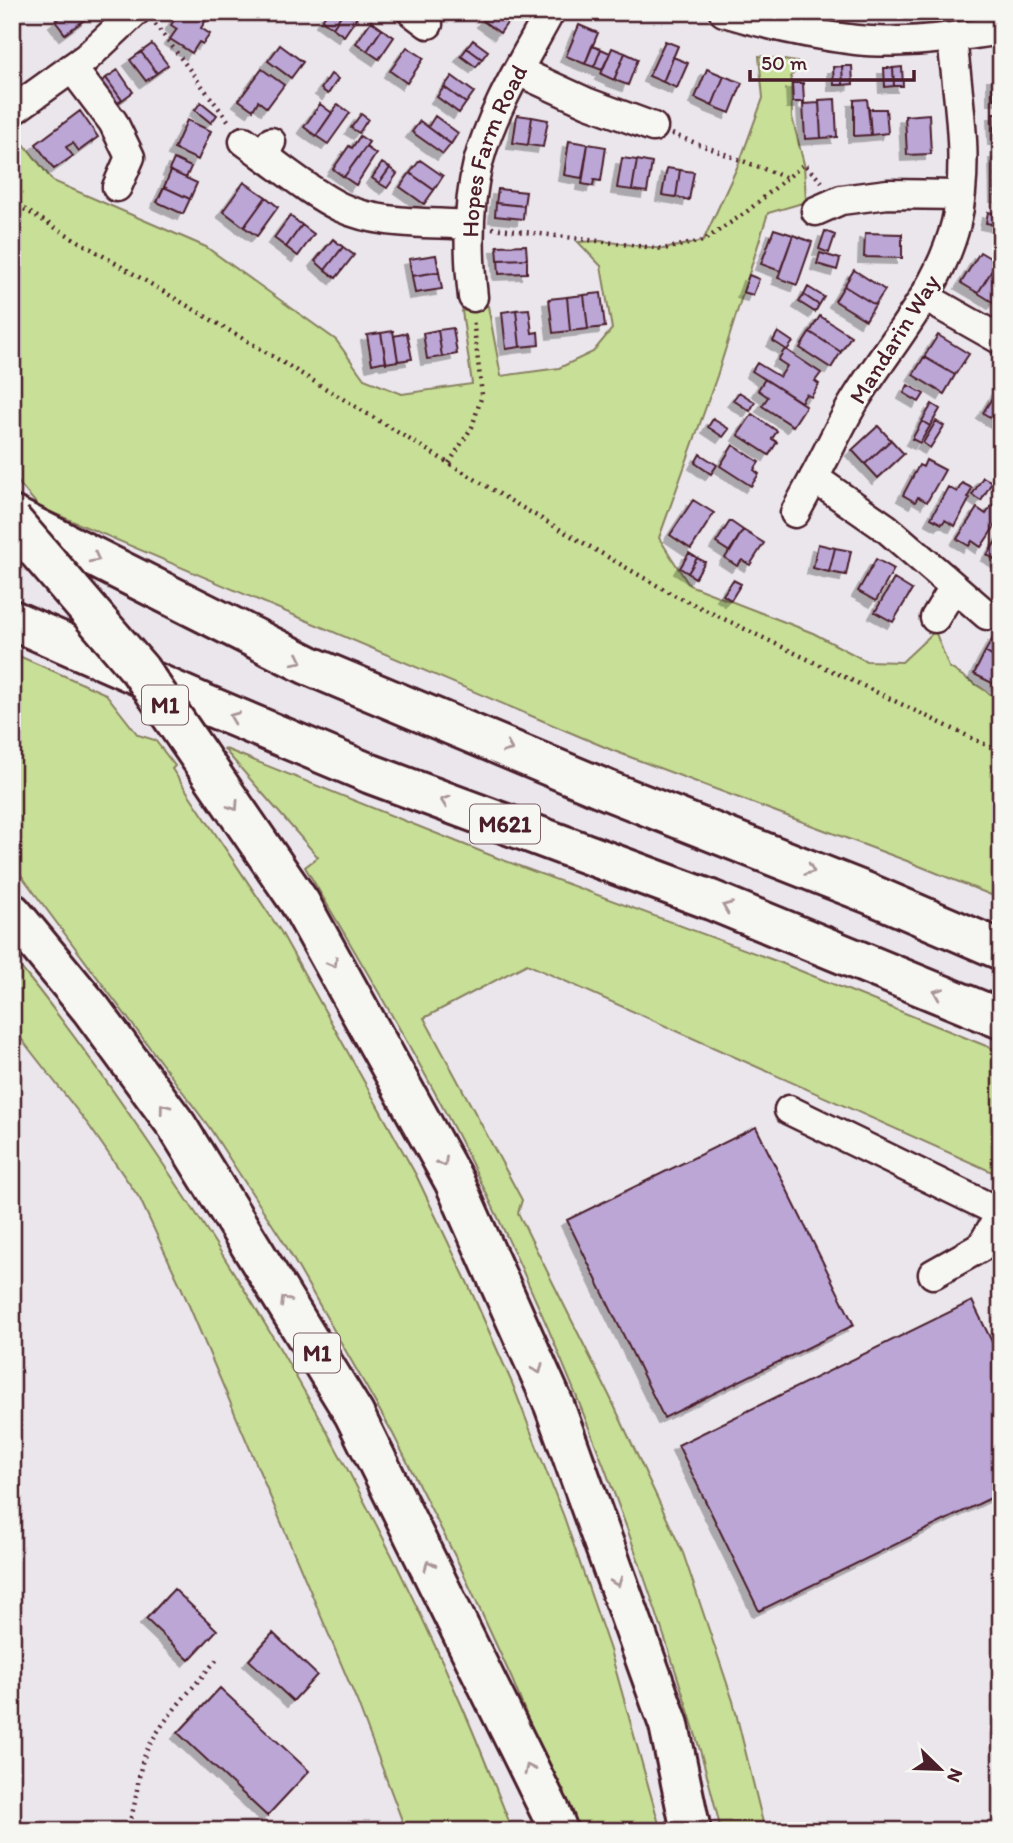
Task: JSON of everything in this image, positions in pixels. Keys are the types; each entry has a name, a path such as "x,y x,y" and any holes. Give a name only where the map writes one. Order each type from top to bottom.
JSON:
{"highway":[{"path":"12,518 308,665 1001,950"},
{"name":"M1","path":"12,518 140,670 300,903 454,1181 554,1405 669,1725 691,1831"},
{"name":"M621","path":"12,620 204,705 371,774 711,900 1001,1019"},
{"path":"870,894 1001,936"},
{"name":"M1","path":"12,913 91,1009 177,1126 354,1414 558,1831"}],"street":[{"name":"Hopes Farm Road","path":"473,297 469,225 478,163 518,71 550,12"},
{"path":"724,12 787,29 859,40 952,38 1001,30"},
{"path":"12,111 139,15"},
{"name":"Mandarin Way","path":"795,513 858,395 925,296 955,224 960,195 960,116 952,38"},
{"path":"72,68 113,122 130,158 117,187"},
{"path":"518,71 588,103 653,127"},
{"path":"259,146 315,192 342,208 375,218 469,225"},
{"path":"828,205 888,194 960,195"},
{"path":"925,296 1001,340"},
{"path":"814,478 886,528 986,615"},
{"path":"935,618 954,587"},
{"path":"789,1110 1001,1213 981,1247 933,1274"}],"path":[{"path":"139,15 259,146"},
{"path":"653,127 786,177"},
{"path":"469,225 663,249 703,241 745,213 804,164 828,205"},
{"path":"12,202 672,594 1001,752"},
{"path":"449,463 471,426 482,395 473,297"},
{"path":"125,1831 134,1811 143,1762 155,1736 218,1658"}],"green space":[{"path":"759,56 802,63 791,76 792,117 804,164 806,202 768,213 717,376 659,538 689,585 813,633 866,661 902,662 935,631 949,667 1001,701 1001,899 614,751 39,507 12,475 12,129 53,181 206,247 336,340 364,379 402,394 472,384 462,311 488,306 501,376 559,368 593,352 612,329 601,266 578,242 602,241 663,249 703,241 740,161 763,98"},
{"path":"12,653 106,694 138,735 155,740 175,766 172,769 281,932 416,1175 512,1383 564,1517 610,1650 661,1831 573,1831 512,1679 459,1564 392,1432 283,1241 209,1127 12,863"},
{"path":"223,748 500,859 776,961 1001,1052 1001,1176 527,964 424,1018 522,1200 518,1213 610,1397 683,1553 733,1701 765,1831 721,1831 689,1713 632,1543 571,1382 525,1276 436,1094 305,867 318,857"},
{"path":"12,957 67,1027 198,1216 323,1424 432,1639 513,1831 406,1831 357,1701 182,1289 140,1199 90,1127 12,1027"}],"building":[{"path":"67,12 82,12 87,18 65,34 55,21"},
{"path":"179,12 201,12 208,17 201,28 210,34 203,44 199,42 192,53 170,39 177,29 171,25"},
{"path":"327,12 343,12 333,28 322,20"},
{"path":"343,12 360,13 344,36 333,28"},
{"path":"490,12 515,12 500,33 483,21"},
{"path":"371,21 382,29 367,51 356,43"},
{"path":"579,25 598,33 585,64 566,56"},
{"path":"382,29 394,37 379,59 367,51"},
{"path":"473,40 488,51 482,59 467,48"},
{"path":"665,41 678,46 663,82 649,76"},
{"path":"152,44 168,65 157,73 141,52"},
{"path":"280,45 303,62 291,78 268,61"},
{"path":"592,46 601,49 594,67 585,64"},
{"path":"407,47 424,58 407,83 390,71"},
{"path":"467,48 482,59 476,67 461,56"},
{"path":"612,48 625,53 614,80 601,74"},
{"path":"601,49 610,53 602,70 594,67"},
{"path":"141,52 157,73 146,81 130,60"},
{"path":"625,53 638,59 628,85 614,80"},
{"path":"673,57 688,63 677,88 663,82"},
{"path":"842,66 852,66 853,84 843,85"},
{"path":"842,66 843,85 834,85 833,67"},
{"path":"902,67 903,86 894,86 893,68"},
{"path":"884,68 893,68 894,86 885,87"},
{"path":"262,69 284,85 267,108 258,101 253,110 239,100"},
{"path":"707,69 724,76 712,106 695,98"},
{"path":"118,70 133,92 122,100 106,78"},
{"path":"331,74 338,79 328,94 321,89"},
{"path":"993,75 1001,75 1001,99 993,99"},
{"path":"452,76 474,92 466,103 444,87"},
{"path":"724,76 742,83 730,113 712,106"},
{"path":"106,78 122,100 111,108 95,87"},
{"path":"792,83 803,83 804,102 793,102"},
{"path":"444,87 466,103 459,113 437,97"},
{"path":"835,99 837,137 821,138 819,100"},
{"path":"867,99 871,135 854,136 854,100"},
{"path":"201,102 217,115 211,123 195,110"},
{"path":"819,103 821,138 805,139 803,104"},
{"path":"320,104 332,113 316,136 304,127"},
{"path":"338,104 350,113 328,144 316,136"},
{"path":"869,109 886,109 888,133 871,135"},
{"path":"80,111 98,137 79,151 73,143 66,147 73,156 54,169 36,144"},
{"path":"993,113 1001,113 1001,139 994,139"},
{"path":"361,114 368,119 359,133 351,128"},
{"path":"929,114 931,154 907,155 905,116"},
{"path":"517,115 532,117 528,145 513,143"},
{"path":"435,116 458,133 451,144 428,127"},
{"path":"532,117 548,120 543,147 528,145"},
{"path":"187,120 211,131 198,160 174,149"},
{"path":"420,121 451,144 443,154 412,132"},
{"path":"360,136 369,142 344,177 333,169 349,146 352,148"},
{"path":"569,141 588,144 582,178 564,175"},
{"path":"588,144 606,147 601,181 594,180 593,186 582,184"},
{"path":"366,147 376,154 356,185 344,177"},
{"path":"995,153 1001,153 1001,196 996,196"},
{"path":"622,158 637,160 632,190 617,188"},
{"path":"174,159 191,167 186,178 169,170"},
{"path":"420,160 443,176 434,190 410,173"},
{"path":"637,160 652,163 647,192 632,190"},
{"path":"382,163 390,168 379,183 372,178"},
{"path":"390,168 397,174 387,188 379,183"},
{"path":"667,168 680,170 676,197 662,195"},
{"path":"680,170 694,172 689,200 676,197"},
{"path":"171,171 197,183 190,199 164,187"},
{"path":"410,173 434,190 424,204 400,187"},
{"path":"244,182 266,197 244,227 223,211"},
{"path":"164,187 190,199 183,214 157,202"},
{"path":"498,189 526,192 524,206 496,203"},
{"path":"266,197 278,207 257,236 244,227"},
{"path":"496,203 524,206 523,219 495,216"},
{"path":"988,212 1001,215 1001,226 986,223"},
{"path":"290,216 302,225 286,247 274,238"},
{"path":"302,225 314,234 298,256 286,247"},
{"path":"774,229 793,235 780,271 761,264"},
{"path":"825,231 835,235 829,253 819,249"},
{"path":"865,233 902,234 902,258 864,257"},
{"path":"793,235 812,242 797,285 778,278"},
{"path":"333,239 343,247 325,270 315,261"},
{"path":"526,245 527,259 498,260 497,246"},
{"path":"343,247 354,255 336,278 325,270"},
{"path":"980,252 997,262 978,293 961,283"},
{"path":"820,253 840,259 837,270 817,264"},
{"path":"436,255 439,272 412,276 409,259"},
{"path":"527,259 527,273 499,274 498,260"},
{"path":"997,262 1001,264 1001,292 994,303 978,293"},
{"path":"854,270 885,290 875,305 844,286"},
{"path":"439,272 442,289 415,293 412,276"},
{"path":"749,275 759,279 753,295 743,292"},
{"path":"844,286 875,305 866,320 835,301"},
{"path":"808,287 824,297 819,305 804,295"},
{"path":"601,293 605,327 588,329 584,295"},
{"path":"584,295 588,329 570,331 567,297"},
{"path":"804,295 819,305 815,312 799,302"},
{"path":"567,297 570,331 553,333 549,299"},
{"path":"529,309 532,333 538,332 539,345 520,347 516,310"},
{"path":"516,310 520,347 506,349 502,312"},
{"path":"820,316 851,336 841,352 810,332"},
{"path":"453,328 457,354 442,357 438,330"},
{"path":"438,330 442,357 427,359 423,333"},
{"path":"393,331 398,361 386,363 381,333"},
{"path":"778,332 793,342 787,350 773,341"},
{"path":"810,332 841,352 831,368 800,348"},
{"path":"381,333 386,361 372,364 367,335"},
{"path":"407,333 412,359 398,361 394,336"},
{"path":"938,335 969,354 955,375 924,357"},
{"path":"785,349 821,373 815,381 819,384 811,397 806,394 801,402 752,371 757,363 780,377 787,366 778,360"},
{"path":"924,357 955,375 944,394 913,375"},
{"path":"765,379 806,406 793,426 762,406 768,397 758,390"},
{"path":"1001,383 1001,424 983,413"},
{"path":"908,385 924,394 919,402 904,393"},
{"path":"739,392 755,402 750,411 733,400"},
{"path":"932,404 940,409 930,426 922,421"},
{"path":"752,414 777,431 772,439 777,442 769,455 738,435"},
{"path":"713,419 729,429 723,437 708,427"},
{"path":"922,421 930,426 920,443 912,439"},
{"path":"936,421 944,426 930,448 923,443"},
{"path":"878,426 891,440 865,464 852,450"},
{"path":"891,440 904,454 878,478 865,464"},
{"path":"733,445 759,462 754,470 759,474 751,486 720,466"},
{"path":"700,454 717,465 711,474 695,463"},
{"path":"926,460 945,470 927,502 918,497 915,502 903,495 919,465 923,467"},
{"path":"983,477 992,482 981,501 972,495"},
{"path":"962,483 972,488 968,497 970,498 955,526 945,520 942,524 931,518 948,487 957,492"},
{"path":"693,500 714,513 691,549 670,535"},
{"path":"992,505 1001,510 1001,517 981,547 972,541 969,546 957,539 977,508 986,514"},
{"path":"730,521 743,530 730,552 716,543"},
{"path":"743,530 764,543 750,565 742,560 737,566 725,558"},
{"path":"1001,534 1001,558 998,561 987,555"},
{"path":"818,544 835,548 829,572 813,568"},
{"path":"835,548 851,551 846,575 829,572"},
{"path":"689,553 697,558 688,573 680,568"},
{"path":"697,558 705,562 695,578 688,573"},
{"path":"876,559 894,569 876,601 858,591"},
{"path":"894,579 912,590 893,622 875,612"},
{"path":"733,580 741,584 731,600 723,595"},
{"path":"994,636 1001,640 1001,661 985,652"},
{"path":"985,652 1001,661 1001,676 996,685 974,674"},
{"path":"756,1127 854,1325 664,1418 567,1220"},
{"path":"972,1301 1001,1360 1001,1493 759,1611 678,1445"},
{"path":"174,1589 217,1630 189,1660 146,1619"},
{"path":"273,1633 317,1675 293,1701 249,1660"},
{"path":"220,1688 309,1771 267,1816 178,1733"}]}
